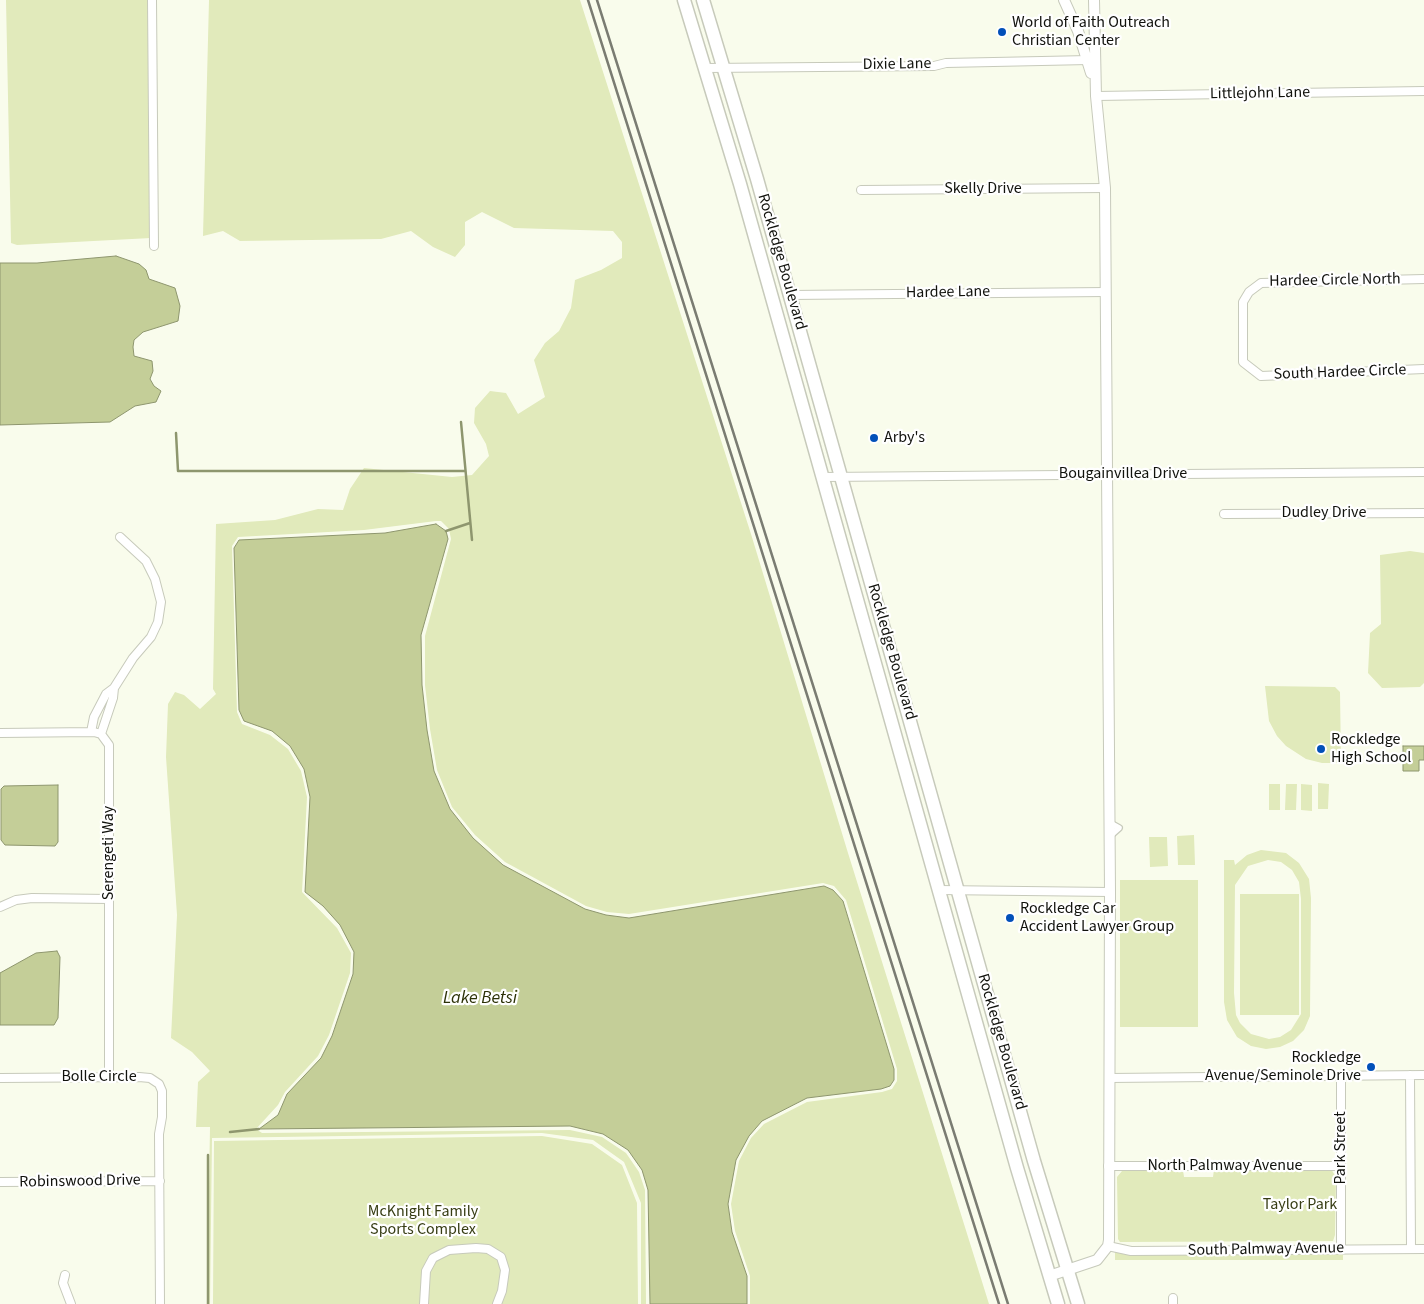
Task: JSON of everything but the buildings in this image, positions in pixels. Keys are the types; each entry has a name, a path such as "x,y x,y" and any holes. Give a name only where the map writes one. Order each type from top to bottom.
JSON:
{"main road":[{"name":"Rockledge Boulevard","path":"684,0 706,68 985,1057 1048,1276 1058,1304"},
{"name":"Rockledge Boulevard","path":"704,0 790,295 1011,1080 1066,1270 1078,1304"},
{"path":"764,271 779,288 790,295"},
{"path":"874,662 887,678 901,687"},
{"path":"890,717 904,726 915,738"},
{"path":"974,1016 990,1038 1002,1046"},
{"path":"985,1057 999,1064 1011,1080"}],"street":[{"path":"152,0 154,246"},
{"path":"1064,0 1089,60 1096,96"},
{"path":"1048,1276 1097,1260 1108,1243 1110,892 1105,188 1096,96 1094,0"},
{"path":"1078,31 1091,22 1095,11"},
{"name":"Dixie Lane","path":"706,68 934,66 946,62 1089,60"},
{"name":"Littlejohn Lane","path":"1096,96 1424,91"},
{"name":"Skelly Drive","path":"861,190 1105,188"},
{"name":"Hardee Circle North","path":"1249,292 1260,283 1424,279"},
{"name":"Hardee Lane","path":"790,295 1106,292"},
{"name":"South Hardee Circle","path":"1249,292 1243,302 1243,362 1261,376 1424,369"},
{"name":"Bougainvillea Drive","path":"822,476 1424,472"},
{"name":"Dudley Drive","path":"1224,514 1424,513"},
{"path":"91,732 94,717 106,694 114,688 133,658 151,638 158,622 161,602 156,579 146,561 120,537"},
{"path":"0,733 91,732 101,734 113,698 114,688"},
{"name":"Serengeti Way","path":"101,734 109,745 109,1077"},
{"path":"939,890 1110,892"},
{"path":"0,907 16,900 32,898 109,898"},
{"path":"1410,1075 1410,1249"},
{"path":"1110,1078 1424,1075"},
{"name":"Park Street","path":"1341,1076 1341,1250"},
{"name":"Bolle Circle","path":"0,1078 150,1078 159,1084 162,1091 159,1134 160,1181"},
{"name":"North Palmway Avenue","path":"1108,1166 1341,1166"},
{"path":"160,1181 160,1304"},
{"name":"Robinswood Drive","path":"0,1182 160,1181"},
{"name":"South Palmway Avenue","path":"1108,1243 1131,1251 1424,1249"},
{"path":"424,1304 426,1271 433,1258 449,1250 476,1248 488,1249 501,1257 504,1270 502,1291 497,1304"},
{"path":"66,1275 63,1283 71,1304"}],"green space":[{"path":"6,0 148,0 151,238 17,245 11,243"},
{"path":"209,0 580,0 751,534 848,853 989,1304 750,1304 750,1276 735,1231 731,1204 739,1161 751,1138 764,1124 807,1102 882,1092 892,1089 897,1081 897,1069 846,900 834,886 823,883 629,914 607,912 586,906 505,862 475,835 452,807 437,770 430,729 425,685 425,636 451,539 449,529 441,521 436,521 364,530 238,537 232,546 237,712 242,724 270,735 288,749 301,771 307,797 302,892 337,928 351,953 350,973 329,1035 318,1056 285,1092 278,1105 256,1129 262,1133 570,1130 602,1137 626,1153 639,1172 645,1190 646,1304 641,1304 641,1203 624,1162 593,1140 542,1133 212,1138 210,1304 207,1304 210,1127 196,1127 198,1082 210,1071 192,1052 171,1038 177,915 166,757 168,704 175,692 184,695 200,709 216,694 213,689 216,524 275,520 318,509 343,510 350,489 364,468 452,477 472,475 489,456 486,444 474,423 475,408 490,391 506,393 518,414 545,397 534,360 545,343 559,331 571,308 575,280 601,270 622,258 622,242 613,231 514,228 482,212 465,222 465,245 455,257 433,247 411,231 381,239 240,241 223,231 203,236"},
{"path":"1410,551 1424,553 1424,683 1420,687 1382,688 1368,673 1370,633 1381,624 1380,555"},
{"path":"1265,686 1335,687 1340,692 1341,763 1322,763 1306,759 1286,746 1277,736 1269,721"},
{"path":"1318,783 1329,784 1328,809 1318,809"},
{"path":"1269,784 1280,784 1280,810 1269,810"},
{"path":"1286,784 1297,784 1296,810 1285,810"},
{"path":"1301,784 1312,785 1312,811 1301,810"},
{"path":"1194,835 1195,865 1178,865 1177,836"},
{"path":"1149,837 1167,837 1168,866 1150,867"},
{"path":"1261,850 1286,853 1299,863 1309,879 1311,898 1310,1016 1304,1030 1293,1041 1280,1047 1266,1049 1251,1046 1237,1037 1227,1020 1224,1002 1224,860 1234,860 1235,865 1247,855","holes":["1268,860 1281,862 1292,870 1299,882 1301,899 1301,1014 1291,1030 1280,1037 1269,1039 1251,1034 1240,1023 1236,1015 1234,993 1235,885 1248,866"]},
{"path":"1120,880 1198,880 1198,1027 1120,1027"},
{"path":"1240,894 1299,894 1299,1015 1240,1015"},
{"name":"McKnight Family Sports Complex","path":"542,1136 592,1144 622,1165 637,1203 638,1304 213,1304 214,1141"},
{"name":"Taylor Park","path":"1331,1169 1336,1177 1335,1235 1333,1241 1120,1242 1118,1239 1117,1177 1122,1171 1183,1170 1184,1177 1213,1177 1214,1170"},
{"path":"1115,1252 1131,1255 1343,1254 1343,1260 1115,1260"}],"water":[{"path":"116,256 139,264 146,270 149,279 175,288 180,306 178,321 143,332 134,340 134,356 152,361 153,371 150,379 154,386 161,391 156,402 135,406 110,422 0,425 0,263 37,263"},
{"name":"Lake Betsi","path":"436,524 446,531 448,539 421,635 422,685 427,730 434,771 450,809 473,838 503,865 585,909 606,915 629,918 824,886 833,890 843,901 894,1069 894,1080 890,1086 881,1089 807,1098 762,1121 749,1136 736,1160 728,1204 732,1232 747,1276 747,1304 650,1304 648,1190 642,1170 628,1150 603,1134 570,1126 259,1129 278,1115 287,1094 321,1058 332,1036 353,974 354,952 340,925 323,906 305,892 310,797 304,769 290,746 272,731 244,721 239,710 234,548 239,540 385,533"},
{"path":"1403,746 1424,746 1424,760 1419,760 1419,771 1403,771"},
{"path":"58,785 58,842 55,846 5,845 1,840 1,789 4,786"},
{"path":"57,951 60,957 58,1018 54,1025 0,1025 0,973 36,953"}],"waterway":[{"path":"461,422 472,540"},
{"path":"176,433 178,471 465,471"},
{"path":"446,531 470,523"},
{"path":"230,1132 259,1129"},
{"path":"208,1155 208,1304"}],"railway":[{"path":"588,0 999,1304"},
{"path":"597,0 1008,1304"}],"place":[{"name":"World of Faith Outreach Christian Center","path":"1002,32"},
{"name":"Arby's","path":"874,438"},
{"name":"Rockledge High School","path":"1321,749"},
{"name":"Rockledge Car Accident Lawyer Group","path":"1010,918"},
{"name":"Rockledge Avenue/Seminole Drive","path":"1371,1067"}]}
